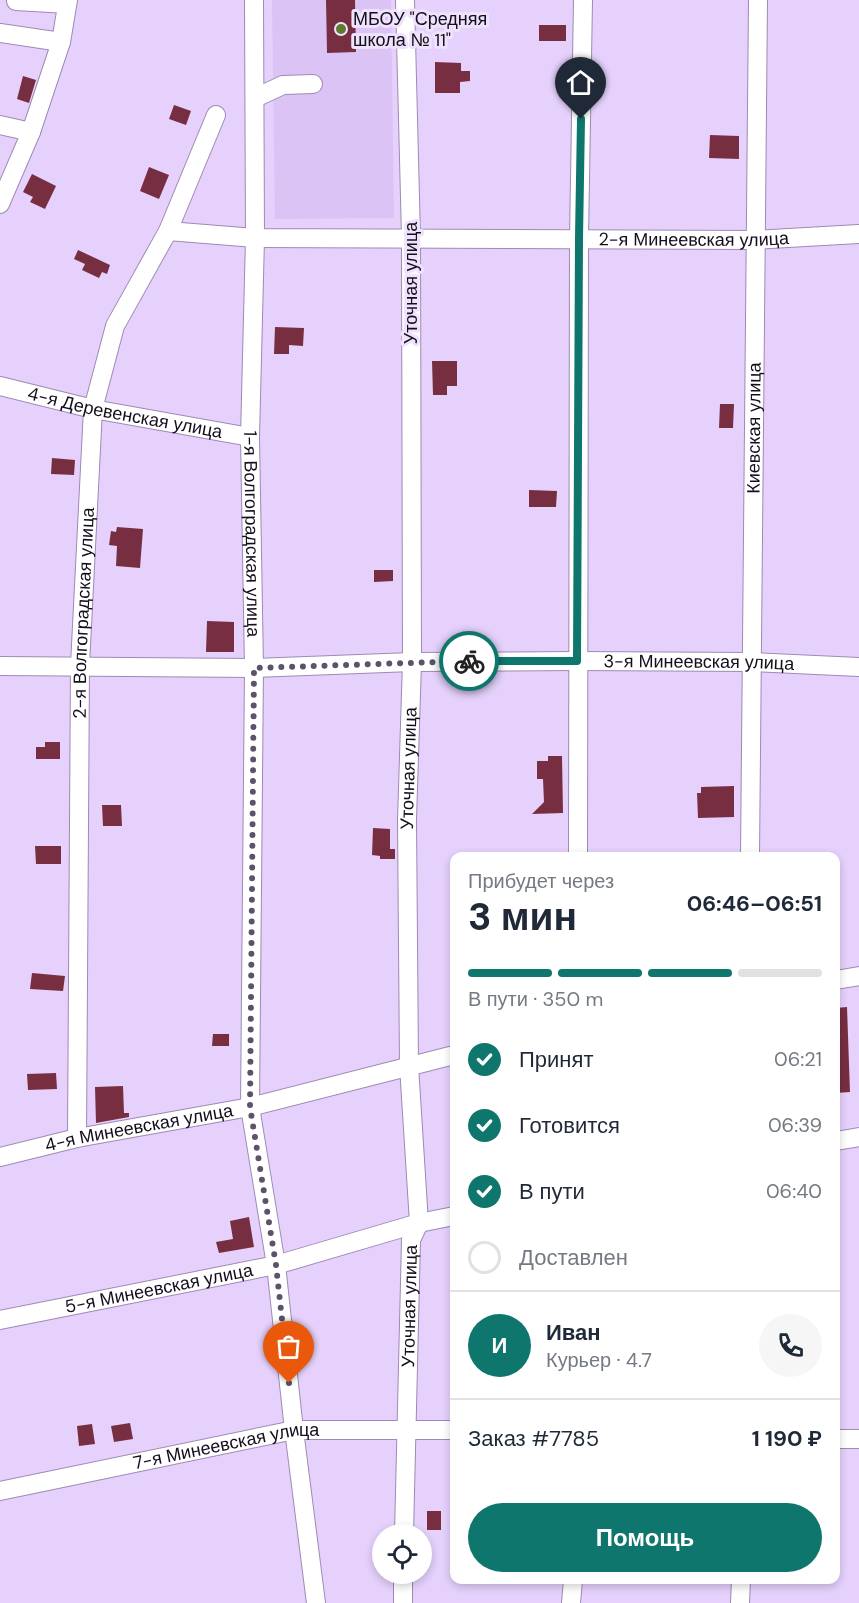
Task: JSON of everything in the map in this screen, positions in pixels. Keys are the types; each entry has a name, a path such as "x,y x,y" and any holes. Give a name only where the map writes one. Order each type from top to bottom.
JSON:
{"street":[{"name":"1-я Волгоградская улица","path":"254,0 255,238 250,437 254,668 250,1107 276,1265 316,1603"},
{"name":"Уточная улица","path":"404,1524 411,1240 419,1223 409,1066 407,820 412,662 411,237 405,0"},
{"path":"578,852 579,238 583,0"},
{"name":"Киевская улица","path":"750,852 758,0"},
{"path":"0,204 31,132 61,42 68,2 16,1"},
{"path":"0,33 61,42"},
{"path":"255,98 283,85 313,84"},
{"name":"2-я Волгоградская улица","path":"77,1138 80,665 93,409 115,326 168,231 216,115"},
{"path":"0,125 31,132"},
{"name":"2-я Минеевская улица","path":"168,231 255,238 755,240 859,234"},
{"name":"4-я Деревенская улица","path":"0,386 93,409 250,437"},
{"name":"3-я Минеевская улица","path":"0,666 254,668 412,662 577,661 751,662 859,667"},
{"path":"840,979 859,976"},
{"name":"4-я Минеевская улица","path":"0,1157 77,1138 250,1107 450,1056"},
{"path":"840,1140 859,1137"},
{"name":"5-я Минеевская улица","path":"0,1320 276,1265 419,1223 450,1217"},
{"name":"7-я Минеевская улица","path":"0,1491 294,1430 450,1430"},
{"path":"840,1439 859,1439"},
{"path":"403,1584 403,1603"},
{"path":"571,1603 573,1584"},
{"path":"740,1603 741,1584"}],"shaded area":[{"path":"272,0 391,0 394,218 275,219"}],"building":[{"name":"МБОУ \"Средняя школа № 11\"","path":"326,0 355,0 356,52 327,53"},
{"path":"539,25 566,25 566,41 539,41"},
{"path":"435,62 461,63 461,71 470,71 470,81 460,82 460,93 435,93"},
{"path":"23,76 36,80 29,103 17,99"},
{"path":"174,105 191,111 186,125 169,119"},
{"path":"710,135 739,136 739,159 709,158"},
{"path":"149,167 169,175 159,199 140,191"},
{"path":"32,174 56,186 45,209 30,202 33,197 23,192"},
{"path":"78,250 110,265 107,274 102,272 99,278 82,270 85,264 74,259"},
{"path":"275,327 304,328 303,346 289,345 289,354 274,354"},
{"path":"432,361 457,361 457,386 447,386 447,395 433,395"},
{"path":"720,404 734,404 733,428 719,428"},
{"path":"52,458 75,460 74,475 51,474"},
{"path":"529,490 557,491 556,507 529,507"},
{"path":"117,527 143,529 140,568 116,566 117,546 109,545 111,531 116,532"},
{"path":"374,570 393,570 393,581 374,582"},
{"path":"207,621 234,622 234,652 206,652"},
{"path":"45,742 60,742 60,759 36,759 36,747 45,747"},
{"path":"548,756 562,756 563,813 532,814 544,802 543,779 537,779 537,761 548,761"},
{"path":"734,786 734,817 698,818 697,793 701,793 701,787"},
{"path":"102,805 121,805 122,826 103,826"},
{"path":"373,828 390,829 390,849 395,849 395,859 380,859 380,856 372,855"},
{"path":"35,846 61,846 61,864 36,864"},
{"path":"32,973 65,976 63,991 30,989"},
{"path":"847,1007 850,1092 840,1093 840,1008"},
{"path":"213,1034 229,1034 229,1046 212,1046"},
{"path":"56,1073 57,1089 28,1090 27,1074"},
{"path":"123,1086 124,1113 129,1113 129,1117 96,1123 95,1087"},
{"path":"249,1217 254,1247 219,1253 216,1242 233,1239 230,1221"},
{"path":"130,1423 133,1439 114,1442 111,1426"},
{"path":"92,1424 95,1444 79,1446 77,1426"},
{"path":"427,1511 441,1511 441,1530 432,1530 432,1524 427,1524"}],"way so far":[{"path":"289,1383 276,1265 250,1107 254,668 469,661"}],"place":[{"name":"МБОУ \"Средняя школа № 11\"","path":"341,29"}],"route":[{"path":"469,661 577,661 581,119"}]}
